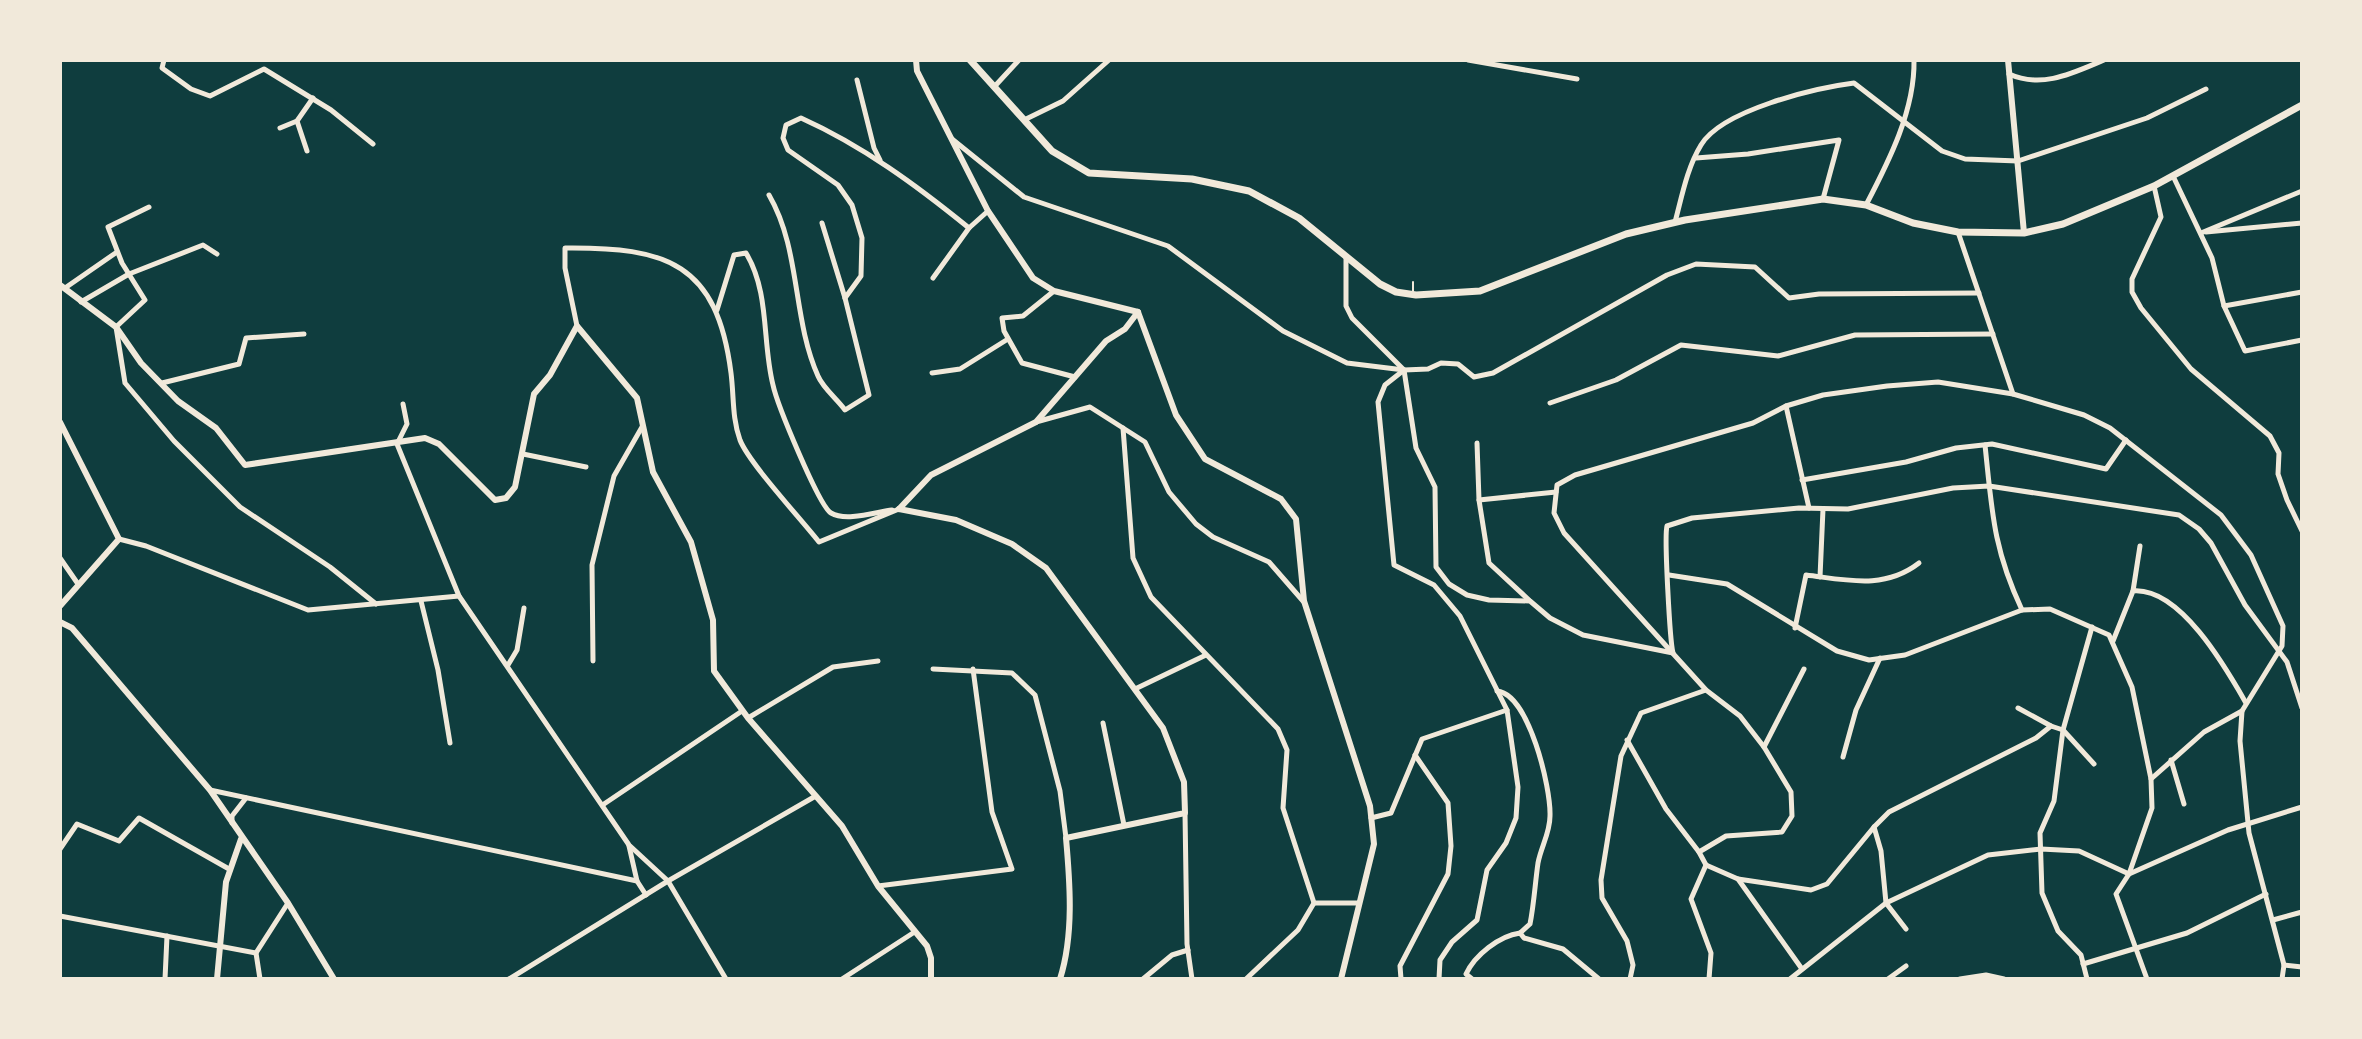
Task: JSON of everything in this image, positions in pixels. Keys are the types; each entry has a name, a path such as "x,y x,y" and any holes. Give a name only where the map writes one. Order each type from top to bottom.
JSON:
{"main road":[{"path":"970,60 1052,151 1089,173 1192,179 1249,191 1299,218 1380,284 1396,292 1416,295 1460,294 1491,288 1626,234 1758,206 1823,199 1866,205 1913,223 1958,232 2024,233 2063,224 2154,186 2302,105"}],"street":[{"path":"164,60 162,68 191,89 210,96 264,69 313,98 373,144"},
{"path":"916,60 917,71 988,211 1033,278 1054,291 1138,312"},
{"path":"995,86 1019,60"},
{"path":"1024,120 1063,101 1109,60"},
{"path":"1468,60 1577,79"},
{"path":"1866,205 1888,164 1903,119 1914,60"},
{"path":"2008,60 2024,233"},
{"path":"2009,74 2022,80 2042,81 2104,60"},
{"path":"857,80 874,148 881,161"},
{"path":"1675,223 1701,145 1715,130 1753,109 1809,89 1854,83 1942,151 1965,159 2018,161 2147,118 2206,89"},
{"path":"280,128 297,121 313,98"},
{"path":"845,298 861,276 862,238 852,205 838,185 788,150 783,138 786,125 801,118 881,161 969,228"},
{"path":"297,121 307,151"},
{"path":"949,136 1024,197 1168,246 1283,331 1347,363 1404,370 1428,369 1441,363 1458,364 1474,377 1493,373 1667,275 1696,264 1755,267 1789,298 1819,294 1979,293"},
{"path":"1696,158 1748,154 1839,140 1823,199"},
{"path":"2173,176 2212,258 2224,306 2245,351 2272,349 2302,340"},
{"path":"2154,186 2161,217 2132,279 2132,292 2141,308 2191,369 2270,436 2279,453 2278,474 2302,531"},
{"path":"2201,233 2302,191"},
{"path":"769,195 780,215 789,247 798,301 818,377 845,410 869,395 845,298 822,223"},
{"path":"116,327 145,300 117,252 108,227 149,207"},
{"path":"933,278 969,228 988,211"},
{"path":"2201,233 2302,223"},
{"path":"1958,232 2013,394"},
{"path":"81,302 129,274 203,245 217,254"},
{"path":"931,979 931,958 927,946 913,933 878,886 842,826 742,711 714,671 713,620 691,542 653,472 637,398 577,326 565,268 565,248 606,248 665,259 692,276 717,311 741,444 819,542 899,509 931,475 1036,422 1090,407 1145,442 1169,492 1196,524 1213,537 1269,562 1304,601"},
{"path":"117,252 62,286 116,327 141,363 178,401 216,428 245,465 425,438 439,444 495,500 506,498 515,487 534,394 550,375 577,326"},
{"path":"717,311 730,263 734,255 746,253 767,325 767,355 773,388 817,497 830,513 842,517 899,509 956,520 1012,544 1046,568 1163,728 1184,782 1188,950 1192,979"},
{"path":"1346,256 1346,306 1352,318 1404,370 1416,448 1435,487 1436,567 1449,584 1467,595 1489,600 1530,601"},
{"path":"1054,291 1023,316 1002,318 1008,339 1022,363 1075,377"},
{"path":"2224,306 2302,292"},
{"path":"1036,422 1138,312"},
{"path":"1138,312 1176,415 1205,459 1281,499 1296,519 1304,601 1371,818 1374,844 1357,903 1341,979"},
{"path":"116,327 125,383 174,441 240,507 330,567 376,604"},
{"path":"162,383 239,364 246,338 304,334"},
{"path":"1550,403 1616,380 1681,345 1778,356 1855,335 1993,334"},
{"path":"932,373 960,369 1008,339"},
{"path":"1404,370 1385,385 1378,402 1394,565 1434,585 1460,616 1507,710 1518,787 1516,818 1506,843 1487,870 1477,920 1452,942 1440,960 1439,979"},
{"path":"1699,852 1726,836 1773,833 1787,826 1792,816 1791,792 1764,747 1740,716 1706,690 1564,533 1554,513 1557,485 1575,475 1753,423 1786,406 1823,395 1938,382 2013,394 2084,415 2126,440 2221,515 2251,555 2283,626 2280,650 2242,711 2241,778 2248,823 2284,965 2282,979"},
{"path":"403,404 407,424 397,444 459,596 604,804 629,845 668,881 726,979"},
{"path":"1786,406 1809,508"},
{"path":"60,422 119,539 146,546 308,610 459,596"},
{"path":"593,661 592,565 614,476 643,426"},
{"path":"1123,428 1133,558 1151,597 1278,729 1287,750 1283,808 1314,903 1298,930 1246,979"},
{"path":"1802,480 1985,445 2048,454 2106,469 2126,440"},
{"path":"1477,443 1479,500 1489,563 1550,618 1583,635 1673,653"},
{"path":"1985,445 1992,523 2002,566 2022,610"},
{"path":"523,454 586,467"},
{"path":"1673,653 1669,637 1672,614 1667,526 1692,518 1809,508 1848,509 1953,488 1989,486 2179,515 2199,529 2211,543 2245,605 2280,650 2296,683 2302,708"},
{"path":"1479,500 1556,492"},
{"path":"1820,577 1823,509"},
{"path":"60,606 119,539"},
{"path":"2113,642 2133,591 2140,546"},
{"path":"60,558 78,584"},
{"path":"1795,628 1806,575 1879,583 1907,573 1919,563"},
{"path":"1669,575 1727,584 1837,651 1869,660 1905,655 2022,610 2050,609 2109,635 2132,687 2151,779 2152,808 2129,874 2116,894 2134,952 2147,979"},
{"path":"1440,592 1449,584"},
{"path":"2133,591 2140,590 2177,609 2198,627 2246,703"},
{"path":"421,601 450,743"},
{"path":"508,665 517,650 524,608"},
{"path":"60,622 72,628 210,790 288,903 334,979"},
{"path":"2087,979 2081,955 2058,931 2042,893 2040,833 2054,801 2063,730 2092,627"},
{"path":"1135,689 1206,655"},
{"path":"1843,757 1856,710 1880,658"},
{"path":"748,718 825,670 855,662 878,661"},
{"path":"933,669 1012,673 1035,695 1060,791 1070,881 1066,960 1060,979"},
{"path":"878,886 1012,869 992,812 973,669"},
{"path":"1764,747 1804,669"},
{"path":"1630,979 1633,965 1627,941 1602,898 1601,880 1621,756 1641,713 1706,690"},
{"path":"1472,979 1466,974 1471,962 1509,934 1520,933 1530,924 1539,858 1550,816 1541,765 1526,719 1509,696 1497,691"},
{"path":"2018,708 2063,730 2094,764"},
{"path":"1371,818 1391,813 1422,739 1507,710"},
{"path":"604,804 742,711"},
{"path":"2151,779 2204,732 2242,711"},
{"path":"1103,723 1124,825"},
{"path":"1627,740 1666,809 1706,865 1738,879 1811,890 1827,884 1889,812 2036,738 2051,726"},
{"path":"1401,979 1400,966 1448,874 1451,846 1448,803 1415,755"},
{"path":"2171,760 2184,804"},
{"path":"210,790 637,881"},
{"path":"509,979 668,881 814,797"},
{"path":"232,824 232,816 246,798"},
{"path":"1790,979 1886,903 1988,855 2041,849 2079,851 2129,874 2248,823 2302,807"},
{"path":"1066,838 1185,813"},
{"path":"60,849 77,824 119,841 139,818 229,869"},
{"path":"1874,827 1881,851 1886,903 1906,929"},
{"path":"217,979 229,869 241,839"},
{"path":"629,845 637,881 646,895"},
{"path":"1706,865 1691,899 1711,953 1709,979"},
{"path":"1738,879 1802,969"},
{"path":"2083,964 2134,952 2187,933 2266,894"},
{"path":"260,979 256,953 288,903"},
{"path":"1314,903 1357,903"},
{"path":"2273,920 2302,912"},
{"path":"60,916 256,953"},
{"path":"842,979 913,933"},
{"path":"1520,933 1524,938 1563,949 1599,979"},
{"path":"165,979 167,936"},
{"path":"1143,979 1172,955 1188,950"},
{"path":"2284,965 2302,967"},
{"path":"1888,979 1906,966"},
{"path":"1960,979 1986,975 2004,979"}],"lane":[{"path":"1413,282 1416,295"}]}
